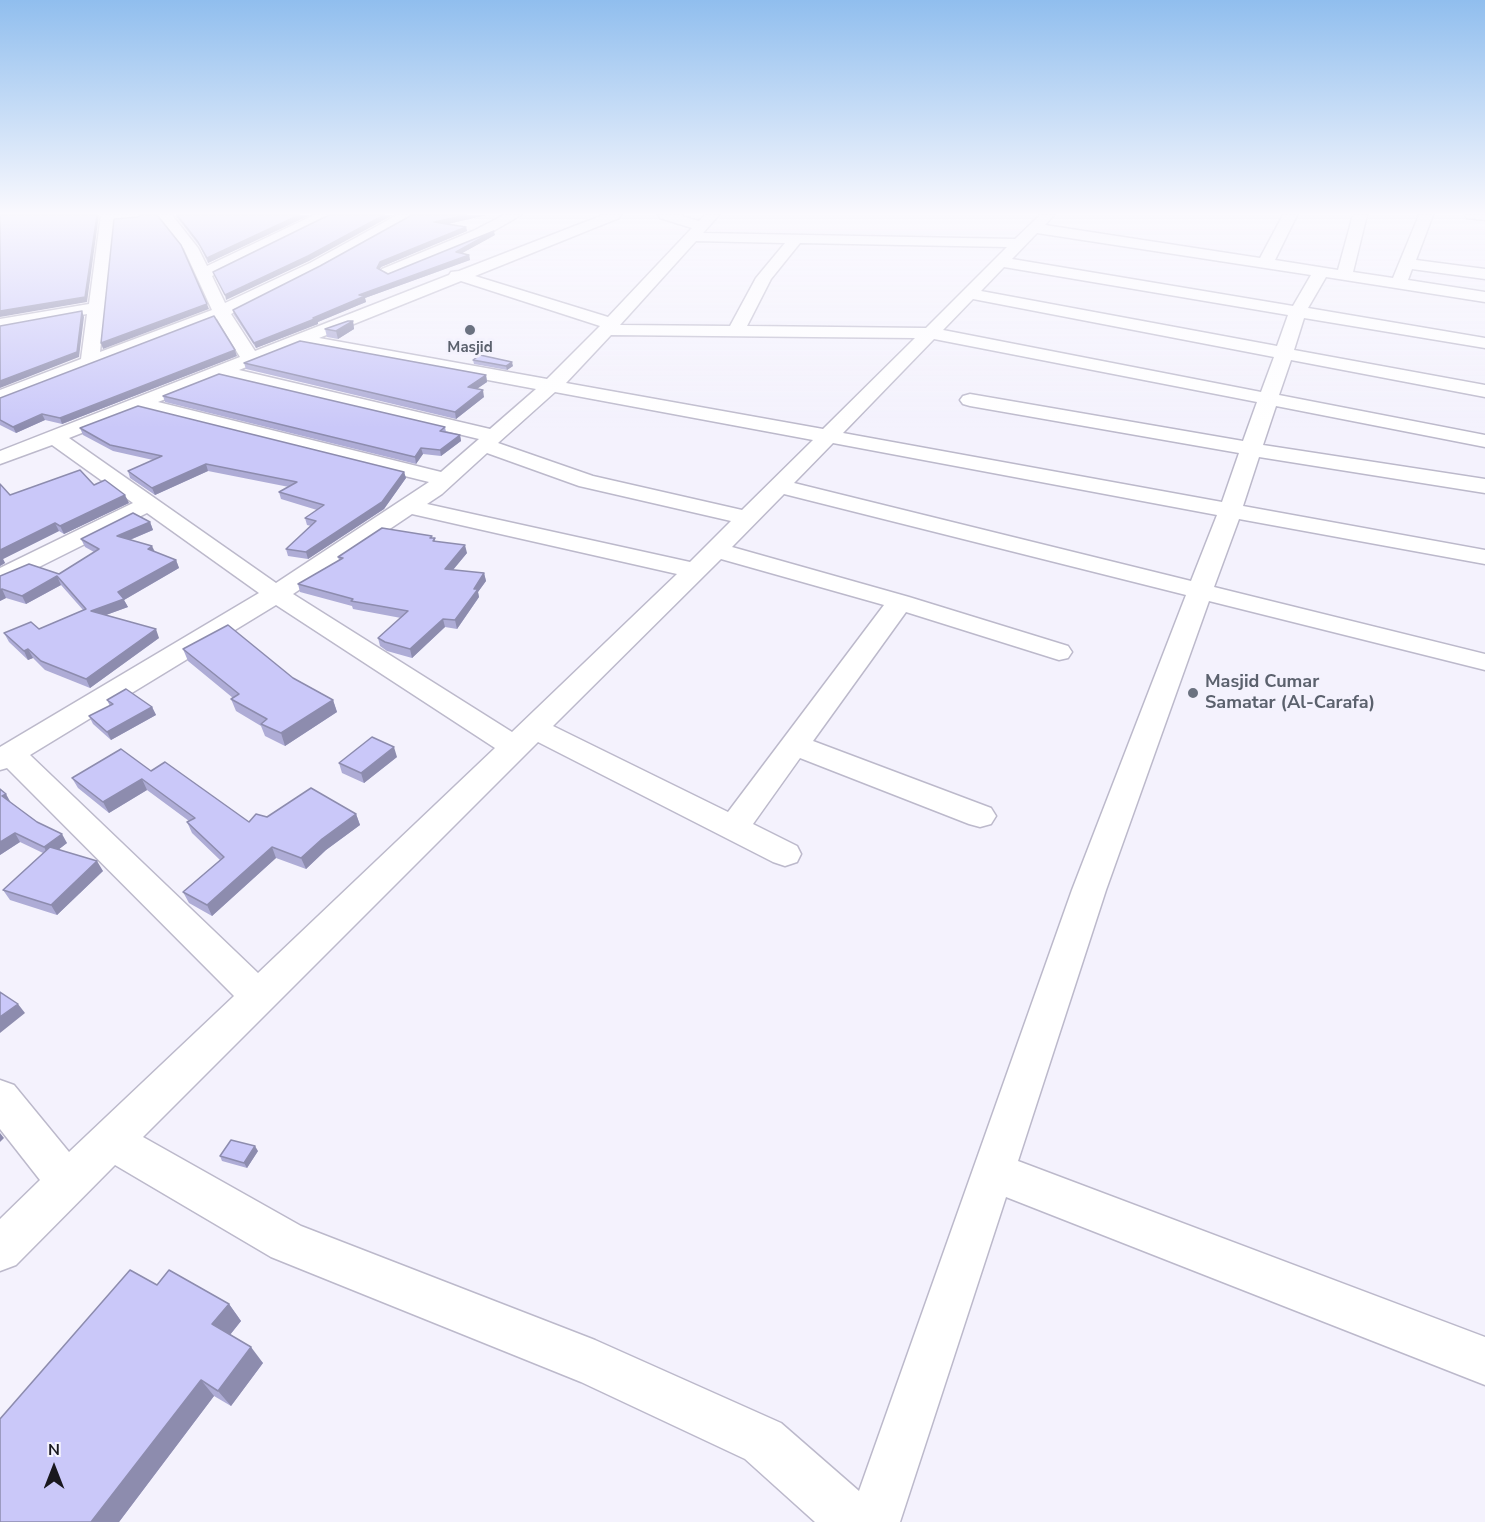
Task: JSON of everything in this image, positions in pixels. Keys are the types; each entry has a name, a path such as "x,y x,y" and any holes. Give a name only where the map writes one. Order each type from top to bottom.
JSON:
{"street":[{"path":"90,362 100,286"},
{"path":"209,286 221,312 250,358"},
{"path":"0,397 221,312 272,286"},
{"path":"407,286 416,292"},
{"path":"0,458 430,286"},
{"path":"489,286 609,327 930,333 1485,441"},
{"path":"258,997 5,757 276,594 445,479 551,386 647,286"},
{"path":"736,331 760,286"},
{"path":"0,1249 695,571 978,286"},
{"path":"1203,286 1298,312 1485,343"},
{"path":"874,1522 1089,890 1230,511 1298,312 1314,286"},
{"path":"1412,286 1485,297"},
{"path":"971,294 1485,391"},
{"path":"0,324 98,308"},
{"path":"297,339 1485,558"},
{"path":"219,370 488,441 587,481 747,518"},
{"path":"969,400 1251,449 1485,486"},
{"path":"137,403 445,479"},
{"path":"54,437 276,594 524,738 733,828 785,854"},
{"path":"779,486 1485,662"},
{"path":"0,577 148,504"},
{"path":"408,506 695,571"},
{"path":"716,550 900,602 1059,652"},
{"path":"733,828 900,602"},
{"path":"794,746 980,816"},
{"path":"0,1098 68,1183"},
{"path":"111,1140 288,1242 595,1364 763,1441 854,1522"},
{"path":"993,1172 1485,1361"}],"building":[{"path":"0,286 87,286 85,297 0,311"},
{"path":"107,286 199,286 207,304 101,343"},
{"path":"220,286 244,286 225,295"},
{"path":"280,286 384,286 359,295 365,296 313,318 317,318 254,343 233,310"},
{"path":"82,311 77,352 0,381 0,326"},
{"path":"214,316 235,350 60,418 42,414 13,427 0,420 0,398"},
{"path":"353,321 336,331 325,329"},
{"path":"300,341 486,375 468,387 483,390 455,412 244,363"},
{"path":"480,355 512,362 506,366 473,360"},
{"path":"219,374 445,427 440,431 460,435 440,450 421,448 415,457 163,396"},
{"path":"138,406 404,472 382,502 306,552 286,549 316,521 305,518 324,505 279,492 297,482 206,464 152,488 128,471 162,456 110,445 80,428"},
{"path":"80,470 94,485 105,480 125,495 60,526 55,523 0,550 0,484 10,495"},
{"path":"133,513 150,522 117,536 152,546 148,549 176,560 118,592 124,599 91,611 156,629 86,679 41,661 28,649 24,651 4,633 31,622 39,629 86,609 57,576 22,596 0,590 0,576 29,564 59,574 99,549 81,539"},
{"path":"382,528 432,536 430,538 435,538 433,541 465,545 445,569 484,573 474,589 478,589 455,620 443,619 410,649 378,638 408,611 351,601 353,599 298,584 343,558 338,557"},
{"path":"228,625 293,678 333,700 281,733 261,724 267,719 231,699 239,694 183,649"},
{"path":"126,689 152,707 107,732 89,716 113,704 107,700"},
{"path":"372,737 394,747 361,773 339,763"},
{"path":"121,749 151,771 165,762 249,822 256,814 267,817 311,788 356,814 301,858 272,847 207,905 183,892 224,857 187,822 195,818 142,779 103,802 72,778"},
{"path":"0,789 6,794 2,796 37,822 62,834 44,847 15,833 0,842"},
{"path":"50,847 97,861 51,905 3,890"},
{"path":"0,992 18,1004 0,1017"},
{"path":"231,1140 255,1146 244,1163 220,1156"},
{"path":"130,1270 157,1285 169,1270 229,1304 212,1324 251,1347 218,1391 201,1380 91,1522 0,1522 0,1419"}],"place":[{"name":"Masjid","path":"470,330"},
{"name":"Masjid Cumar Samatar (Al-Carafa)","path":"1193,693"}]}
